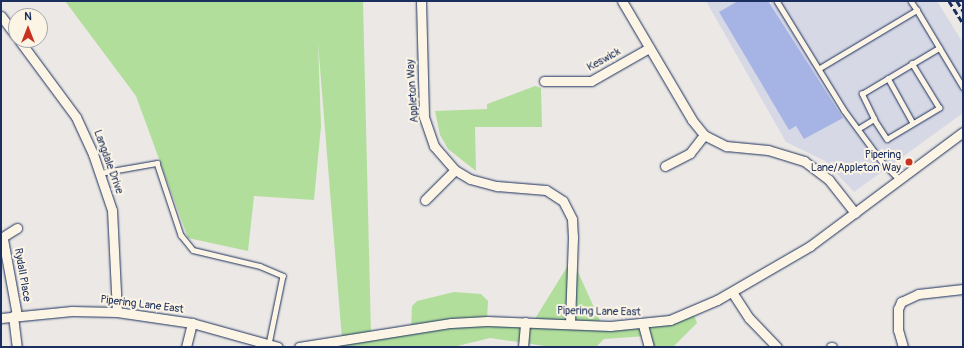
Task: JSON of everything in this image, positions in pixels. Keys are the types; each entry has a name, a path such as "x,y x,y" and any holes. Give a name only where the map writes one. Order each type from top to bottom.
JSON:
{"street":[{"name":"Appleton Way","path":"421,1 424,117 434,146 455,170 485,184 546,190 563,201 572,219 573,237 570,324"},
{"path":"622,1 649,48 704,135 726,146 768,150 804,161 829,180 855,214"},
{"path":"1,16 8,25"},
{"name":"Langdale Drive","path":"25,48 76,117 100,173 112,210 118,312"},
{"name":"Keswick","path":"544,81 591,81 649,48"},
{"name":"Pipering Lane East","path":"299,347 451,323 525,322 644,325 693,312 732,292 810,246 855,214 898,178 963,132"},
{"path":"665,166 690,153 704,135"},
{"path":"425,200 455,170"},
{"name":"Rydall Place","path":"17,228 2,239 15,315 17,347"},
{"path":"903,347 898,330 898,309 902,302 918,294 962,289"},
{"path":"732,292 749,318 777,347"},
{"name":"Pipering Lane East","path":"1,318 15,315 118,312 192,323 278,347"},
{"path":"523,347 525,322"},
{"path":"186,347 192,323"},
{"path":"644,325 650,347"}],"lane":[{"path":"777,1 858,129 898,178"},
{"path":"911,1 963,87"},
{"path":"820,68 917,10"},
{"path":"912,64 939,108 887,139 874,119 862,94 888,78 939,48"},
{"path":"888,78 913,123"},
{"path":"858,129 874,119"},
{"path":"100,173 158,163 181,236 193,250 260,266 283,276 269,344"}],"shaded area":[{"path":"706,1 937,1 963,43 963,113 854,192 825,161 786,142"}],"green space":[{"path":"65,1 363,1 371,335 411,329 412,306 417,301 454,292 481,294 488,301 487,320 533,322 572,259 602,325 693,312 697,323 673,347 649,347 646,336 604,339 596,347 552,347 490,338 453,347 327,347 342,339 318,43 321,126 314,200 254,196 248,251 188,238 136,96"},
{"path":"535,86 541,88 542,127 475,127 476,171 448,149 440,135 435,111 487,109 487,104"}],"building":[{"path":"738,1 768,1 843,118 804,139 796,126 789,130 719,12"}],"railway":[{"path":"949,1 963,23"},
{"path":"957,1 963,11"}],"place":[{"name":"Pipering Lane/Appleton Way","path":"909,162"}]}
